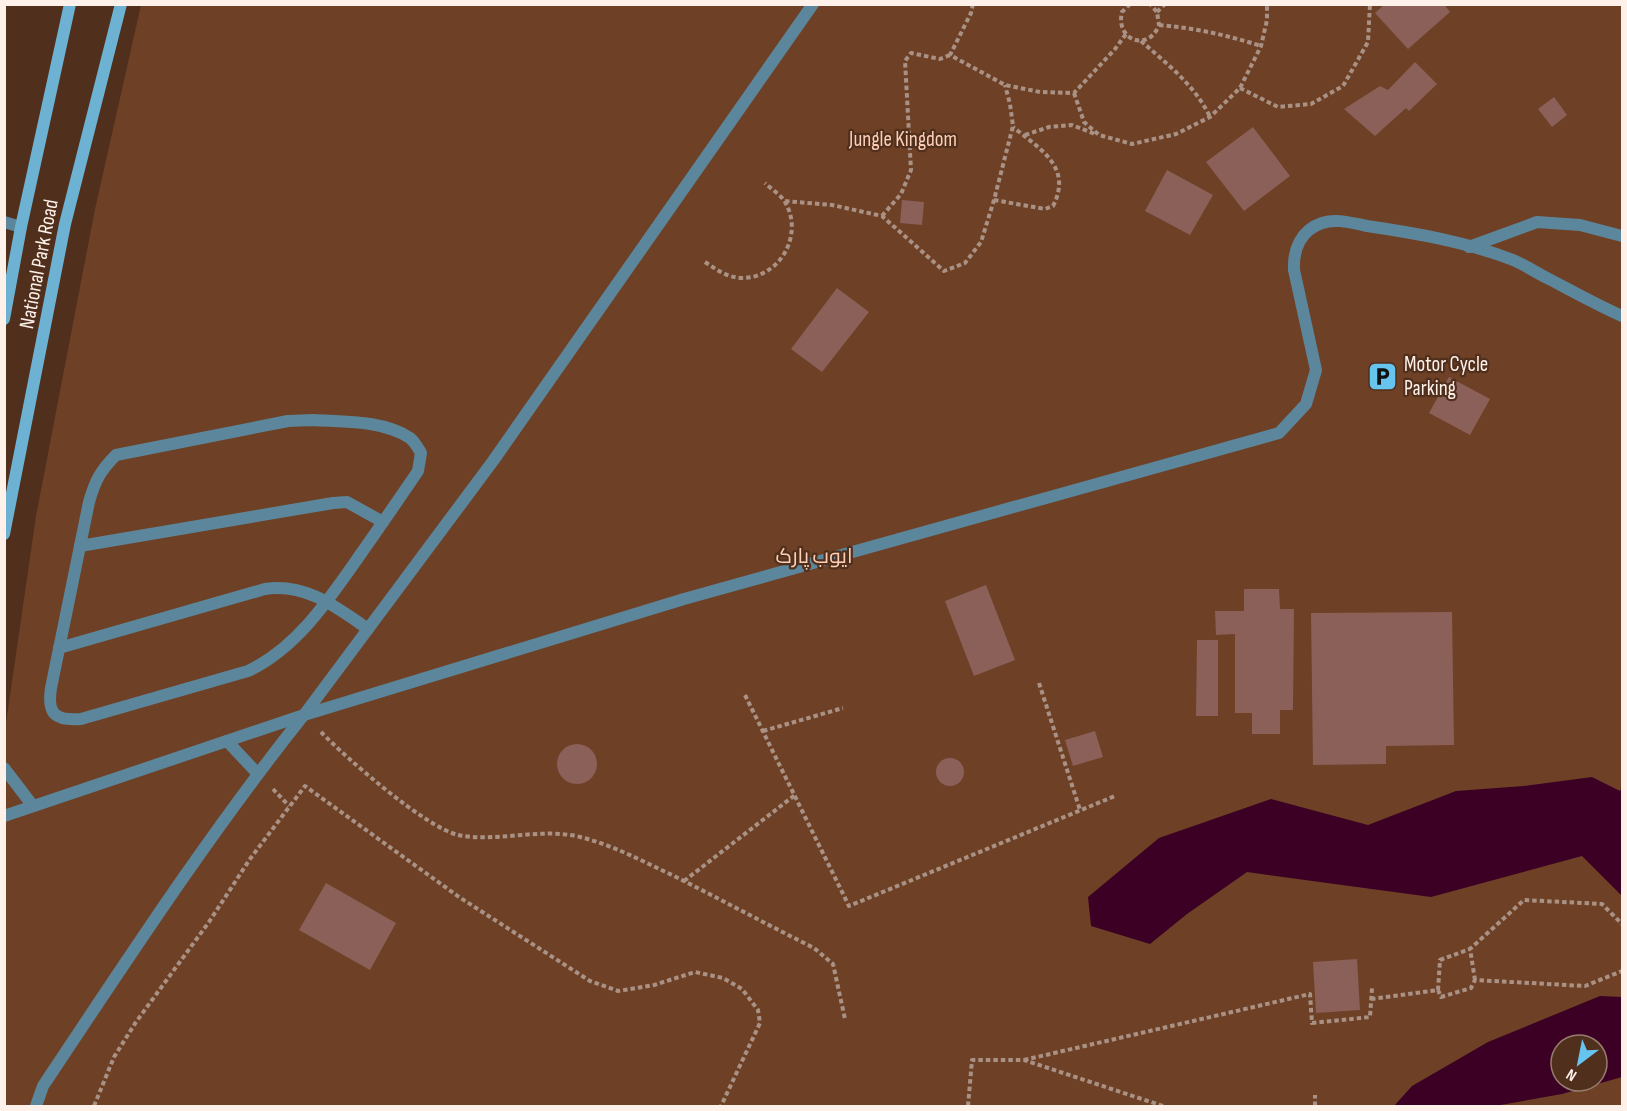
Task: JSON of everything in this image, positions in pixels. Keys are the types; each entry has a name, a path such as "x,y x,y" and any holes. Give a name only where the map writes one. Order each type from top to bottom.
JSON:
{"main road":[{"name":"National Park Road","path":"4,319 21,227 70,4"},
{"name":"National Park Road","path":"4,534 65,224 121,4"}],"street":[{"path":"36,1107 44,1086 152,922 257,773 304,715 493,461 813,4"},
{"path":"4,816 304,715 684,599 1279,433 1306,404 1316,370 1294,270 1295,250 1300,239 1319,224 1332,220 1408,232 1469,247 1513,261 1623,316"},
{"path":"4,222 21,227"},
{"path":"1469,247 1537,222 1580,225 1623,236"},
{"path":"313,420 372,425 395,430 412,439 421,453 418,471 383,522 328,601 284,648 256,668 81,719 66,720 55,714 49,703 95,482 102,468 116,456 288,421 313,420"},
{"path":"80,546 333,503 347,502 383,522"},
{"path":"59,648 265,589 281,587 298,589 328,601 368,630"},
{"path":"227,741 257,773"},
{"path":"4,768 33,806"}],"path":[{"path":"882,216 901,194 911,170 905,61 911,53 940,59 950,55 971,13 973,4"},
{"path":"1141,41 1153,36 1159,25 1157,12 1150,4"},
{"path":"1157,12 1165,4"},
{"path":"1024,136 1049,127 1072,125 1132,144 1176,134 1210,117 1240,88 1261,46 1267,20 1267,4"},
{"path":"1240,88 1278,107 1311,104 1343,86 1368,42 1370,4"},
{"path":"1128,5 1122,12 1120,20 1126,34 1132,39 1141,41 1182,78 1204,105 1210,117"},
{"path":"1159,25 1221,33 1261,46"},
{"path":"950,55 1005,85 1040,92 1074,93 1126,34"},
{"path":"785,201 832,205 882,216 944,272 965,263 981,242 1013,126 1005,85"},
{"path":"1074,93 1084,122 1099,135"},
{"path":"994,200 1045,209 1053,206 1061,187 1059,173 1047,156 1013,126"},
{"path":"705,262 723,274 743,278 764,273 781,260 790,242 792,221 785,201 765,183"},
{"path":"1039,684 1080,810"},
{"path":"745,695 849,906 1115,796"},
{"path":"763,731 843,708"},
{"path":"304,715 333,745 404,803 432,823 458,835 537,833 579,837 622,851 814,948 833,964 845,1019"},
{"path":"94,1107 114,1057 136,1022 202,931 250,859 305,786 459,897 590,981 618,991 654,984 695,972 723,978 742,989 759,1010 760,1023 721,1107"},
{"path":"684,881 795,795"},
{"path":"1470,949 1475,980 1471,988 1440,997 1438,990 1440,960 1470,949 1524,900 1602,904 1623,924"},
{"path":"1475,980 1585,986 1623,972"},
{"path":"968,1107 972,1060 1024,1060 1310,994 1312,1023 1370,1017 1372,988"},
{"path":"1371,999 1438,990"},
{"path":"1024,1060 1163,1107"},
{"path":"1315,1095 1315,1107"}],"green space":[{"name":"ایوب پارک","path":"141,5 1622,5 1622,1106 5,1106 5,730 36,516 95,209"}],"shaded area":[{"path":"1592,777 1620,791 1622,787 1622,896 1582,856 1431,897 1247,872 1187,914 1150,944 1091,926 1088,897 1159,838 1271,799 1368,825 1456,791 1524,786"},
{"path":"1600,996 1622,997 1622,1077 1609,1081 1609,1033 1549,1033 1549,1093 1566,1093 1495,1106 1394,1106 1412,1086 1488,1042"}],"building":[{"path":"1385,4 1444,4 1450,12 1408,49 1375,13"},
{"path":"1415,62 1437,84 1409,111 1406,108 1375,136 1344,109 1380,86 1388,90"},
{"path":"1554,97 1567,115 1552,127 1538,109"},
{"path":"1253,127 1290,176 1244,211 1206,162"},
{"path":"1167,170 1213,195 1190,235 1145,211"},
{"path":"902,200 924,202 922,225 900,223"},
{"path":"837,288 869,312 822,372 791,349"},
{"path":"1449,377 1490,399 1470,435 1429,413"},
{"path":"986,585 1015,660 974,676 945,601"},
{"path":"1244,589 1279,589 1280,609 1294,609 1293,710 1280,710 1280,734 1252,734 1252,713 1235,713 1235,634 1216,635 1215,611 1244,611"},
{"path":"1452,612 1454,745 1386,746 1386,764 1313,765 1311,613"},
{"path":"1197,640 1218,640 1218,716 1196,716"},
{"path":"1095,731 1103,757 1073,766 1065,740"},
{"path":"577,744 591,750 597,764 591,778 577,784 563,778 557,764 563,750"},
{"path":"950,758 960,762 964,772 960,782 950,786 940,782 936,772 940,762"},
{"path":"326,883 396,923 370,970 299,930"},
{"path":"1357,959 1360,1010 1316,1013 1313,962"}],"place":[{"name":"Motor Cycle Parking","path":"1383,376"}],"park label":[{"name":"Jungle Kingdom","path":"903,139"}]}
